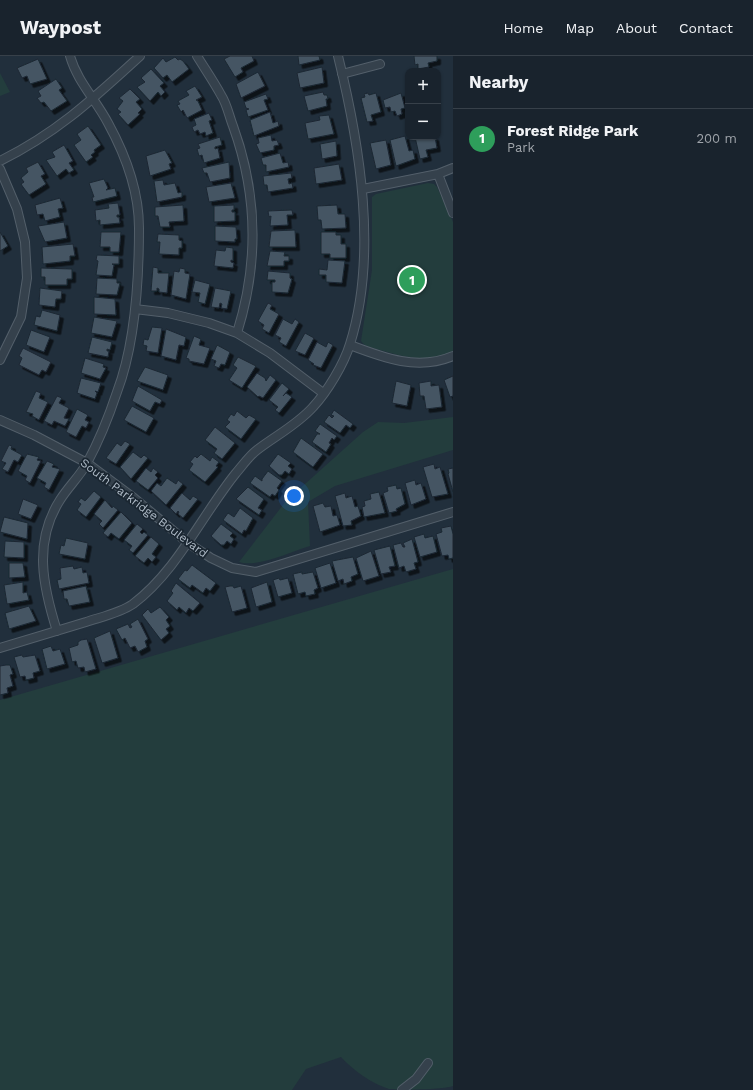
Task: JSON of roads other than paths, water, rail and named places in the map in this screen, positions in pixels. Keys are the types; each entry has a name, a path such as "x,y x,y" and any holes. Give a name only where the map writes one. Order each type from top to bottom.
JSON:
{"street":[{"path":"57,631 43,580 43,553 47,528 59,501 87,463 118,391 128,351 135,309 139,227 134,188 108,123 74,70 70,56"},
{"path":"0,161 23,149 64,123 140,56"},
{"path":"197,56 222,96 238,139 250,183 254,219 251,268 244,309 237,333"},
{"path":"0,648 108,615 131,605 152,586 188,543 236,474 256,451 312,408 343,362 350,345 364,267 363,189 338,56"},
{"path":"342,74 380,64"},
{"path":"363,189 438,174 453,168"},
{"path":"0,169 17,209 25,242 27,278 21,317 0,360"},
{"path":"438,174 453,213"},
{"path":"135,309 168,313 209,323 237,333 270,353 323,393"},
{"path":"350,345 383,357 406,363 427,363 453,356"},
{"name":"South Parkridge Boulevard","path":"0,420 34,435 87,463 134,498 188,543 232,568 256,572 453,512"},
{"path":"402,1090 416,1079 428,1063"}],"place":[{"name":"Forest Ridge Park","path":"412,280"}]}
